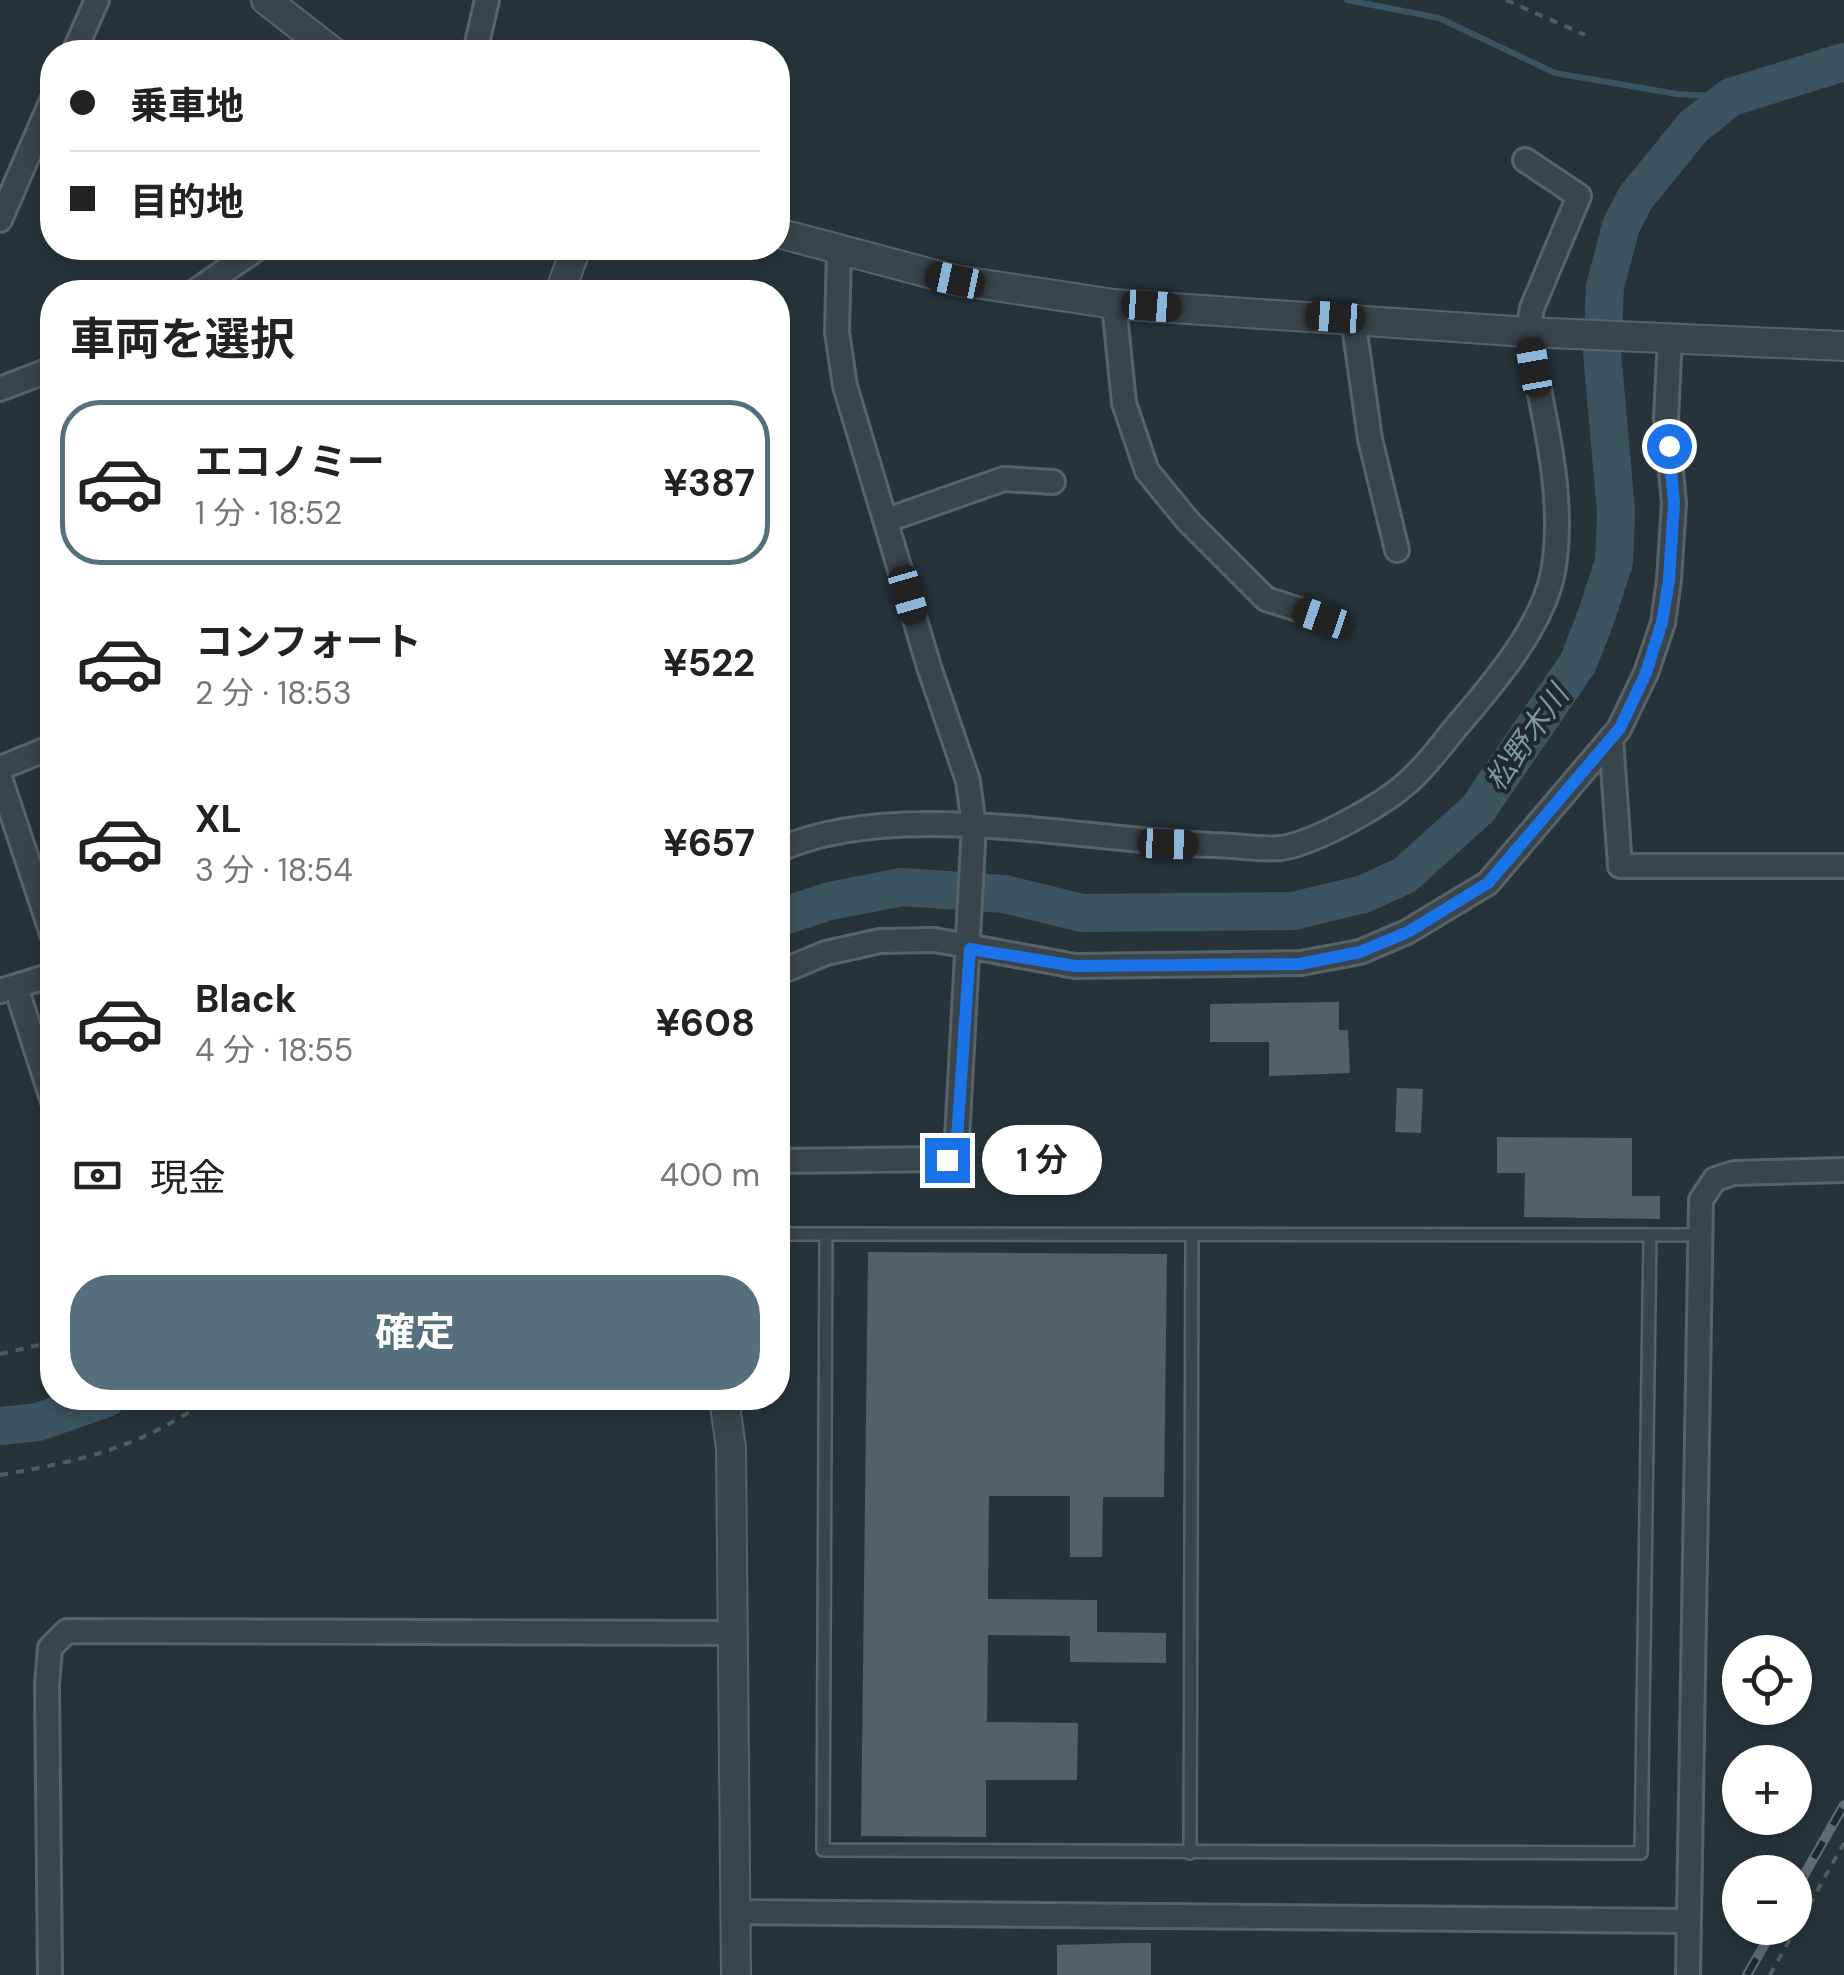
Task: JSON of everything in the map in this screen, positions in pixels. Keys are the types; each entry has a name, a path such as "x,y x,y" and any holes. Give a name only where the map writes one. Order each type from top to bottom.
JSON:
{"street":[{"path":"79,40 96,0"},
{"path":"266,0 318,40"},
{"path":"478,40 487,0"},
{"path":"0,220 40,128"},
{"path":"790,845 880,828 974,826 1168,844 1282,848 1322,834 1408,784 1481,698 1534,620 1552,574 1558,508 1532,308 1579,196 1525,160"},
{"path":"790,238 992,287 1114,304 1534,332 1844,346"},
{"path":"790,1161 947,1160 957,1139 970,949 974,826 968,781 930,670 845,386 837,332 839,252"},
{"path":"211,280 241,260"},
{"path":"1114,304 1124,403 1146,471 1188,521 1266,599 1322,618"},
{"path":"1353,318 1370,439 1397,550"},
{"path":"790,967 826,953 880,941 935,940 1075,966 1300,964 1360,952 1408,932 1488,883 1611,738 1646,673 1662,622 1669,580 1674,503 1664,337"},
{"path":"0,389 40,374"},
{"path":"887,520 1004,479 1053,482"},
{"path":"1611,738 1620,866 1844,866"},
{"path":"0,768 40,752"},
{"path":"0,778 40,898"},
{"path":"40,979 8,989 40,1069"},
{"path":"1688,1975 1701,1200 1715,1179 1734,1174 1844,1170"},
{"path":"727,1410 736,1975"},
{"path":"50,1975 47,1685 50,1648 67,1630 732,1633"},
{"path":"736,1912 1686,1921"}],"lane":[{"path":"790,1234 1701,1235"},
{"path":"826,1234 823,1850 1190,1853 1641,1853 1650,1235"},
{"path":"1190,1853 1192,1234"}],"path":[{"path":"1506,0 1585,35"},
{"path":"0,1354 40,1345"},
{"path":"0,1475 94,1458 171,1424 193,1410"},
{"path":"1770,1975 1844,1843"}],"building":[{"path":"1339,1002 1339,1030 1348,1030 1350,1073 1269,1076 1269,1042 1210,1042 1210,1004"},
{"path":"1397,1088 1423,1089 1421,1133 1395,1132"},
{"path":"1497,1137 1632,1138 1632,1196 1660,1196 1660,1219 1524,1217 1525,1173 1497,1173"},
{"path":"868,1252 1167,1254 1164,1497 1103,1497 1102,1557 1070,1557 1070,1496 989,1496 988,1599 1097,1600 1097,1632 1166,1633 1166,1663 1070,1662 1070,1636 988,1635 987,1722 1078,1723 1077,1780 986,1780 986,1837 861,1836"},
{"path":"1151,1943 1151,1975 1057,1975 1057,1945"}],"waterway":[{"path":"1347,0 1439,18 1555,73 1677,94 1731,97"},
{"name":"松野木川","path":"790,914 830,901 902,887 1004,894 1082,913 1293,911 1364,894 1405,875 1478,809 1578,663 1596,617 1614,562 1616,511 1602,352 1605,287 1621,226 1636,197 1694,126 1731,97 1844,62"},
{"name":"松野木川","path":"0,1426 38,1422 72,1410"}],"railway":[{"path":"1812,1861 1844,1805"},
{"path":"1747,1975 1764,1945"}],"route":[{"path":"947,1160 957,1139 970,949 1075,966 1300,964 1360,952 1408,932 1488,883 1578,782 1620,728 1646,673 1662,622 1669,580 1674,503 1669,446"}]}
